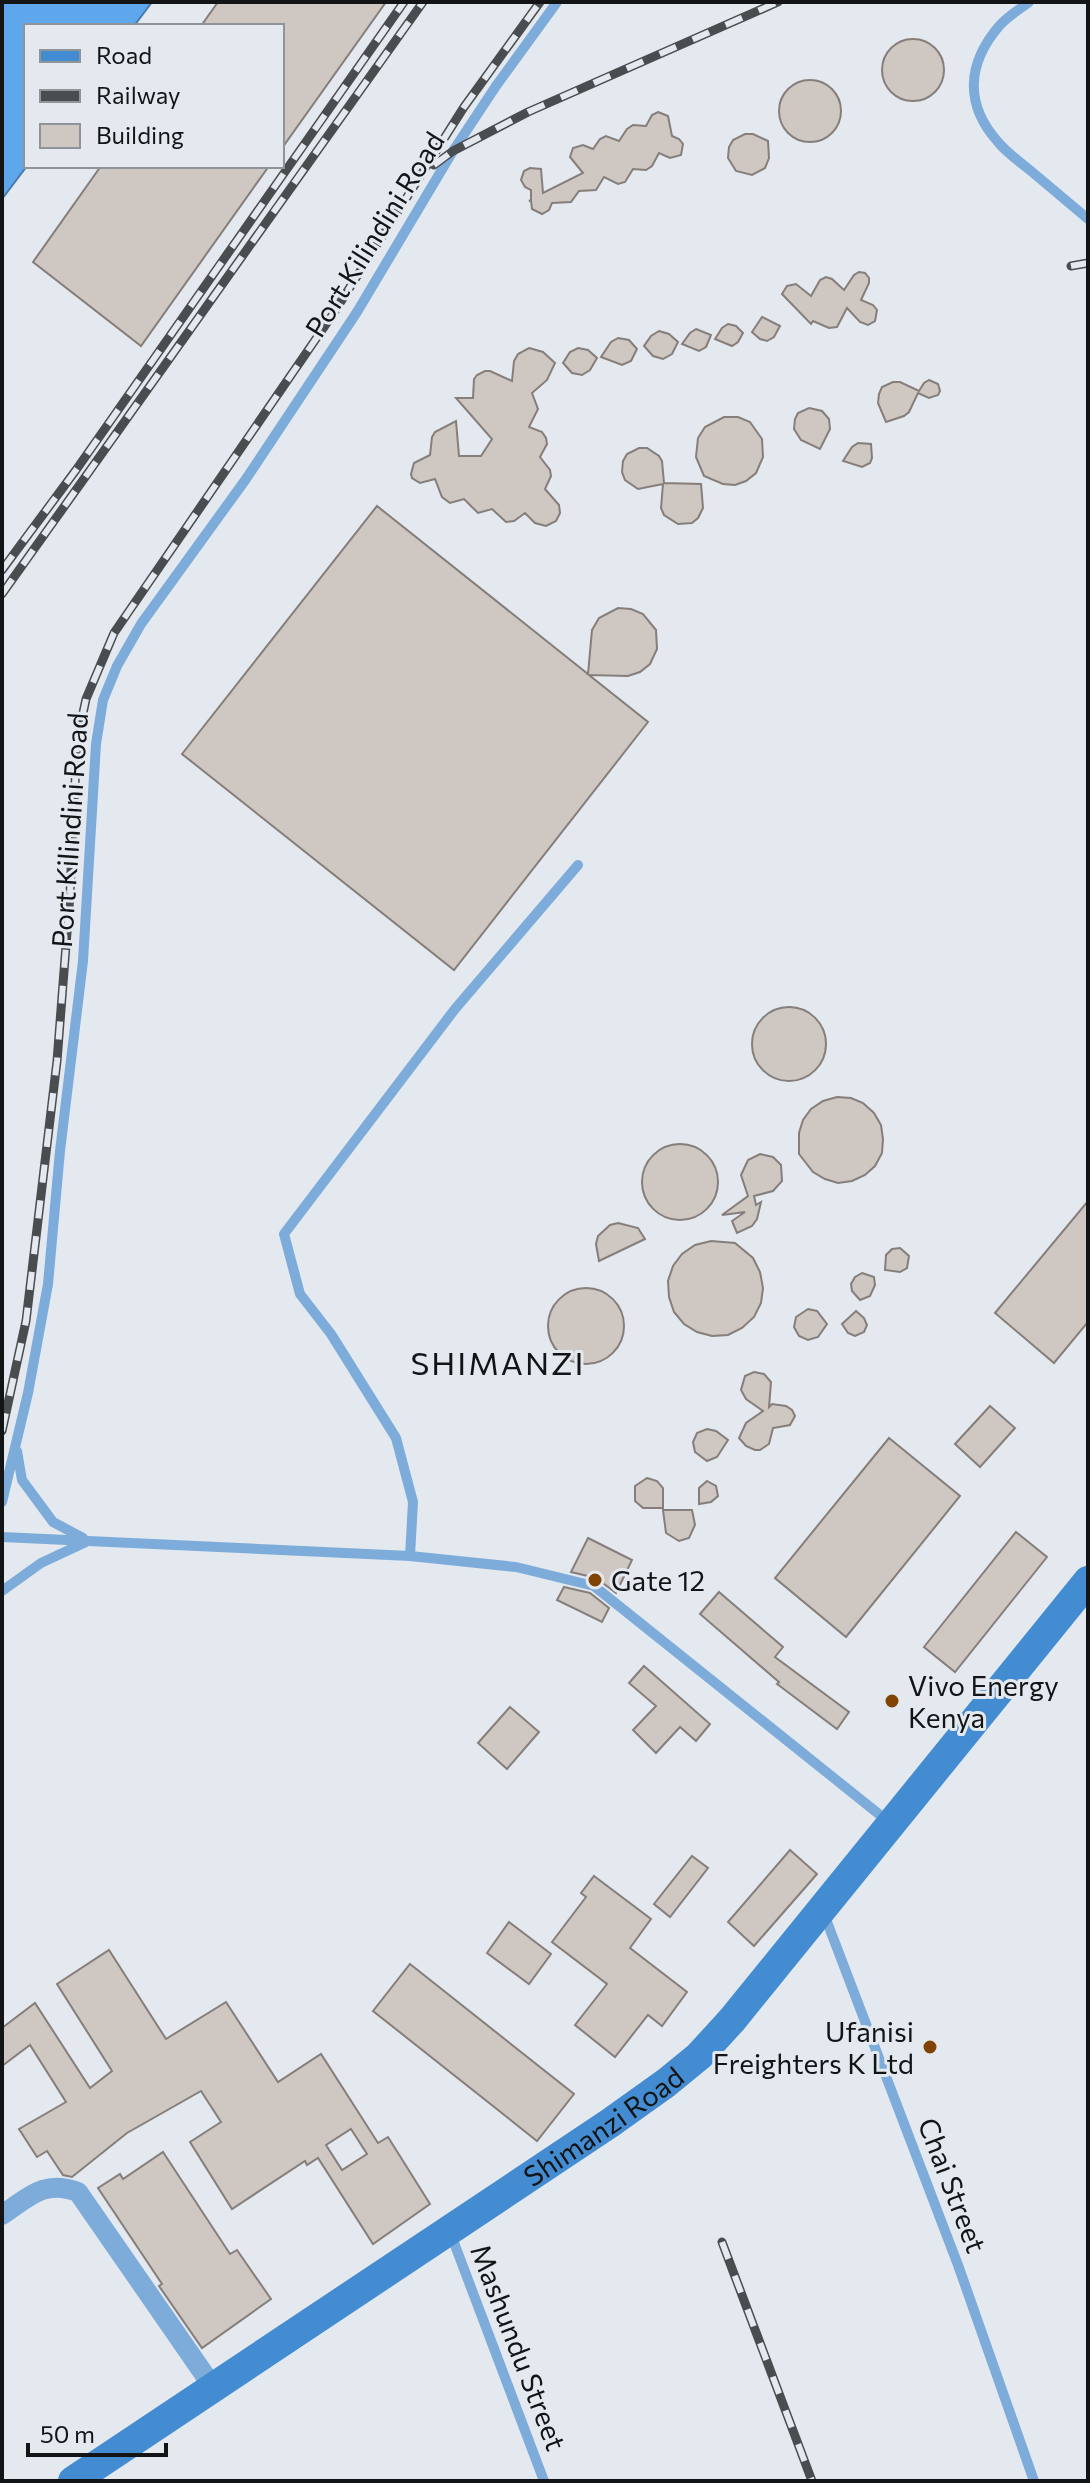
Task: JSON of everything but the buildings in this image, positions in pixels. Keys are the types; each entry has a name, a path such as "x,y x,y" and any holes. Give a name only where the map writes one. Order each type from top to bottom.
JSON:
{"main road":[{"name":"Shimanzi Road","path":"73,2481 610,2123 699,2056 732,2020 1088,1581"}],"street":[{"path":"2,2215 43,2189 56,2186 78,2192 213,2387"}],"lane":[{"name":"Port Kilindini Road","path":"2,1502 28,1393 48,1284 83,961 96,744 103,700 117,666 141,624 255,466 357,312 461,138 557,2"},
{"path":"1029,2 1002,23 985,45 972,82 975,104 982,121 998,144 1088,219"},
{"path":"410,1556 413,1502 396,1438 331,1334 300,1294 284,1234 455,1009 578,865"},
{"path":"16,1445 22,1480 46,1513 53,1522 88,1541"},
{"path":"2,1537 410,1556 516,1567 594,1586 891,1824"},
{"path":"2,1591 41,1563 88,1541"},
{"name":"Chai Street","path":"822,1909 958,2265 1034,2481"},
{"name":"Mashundu Street","path":"449,2230 544,2481"}],"water":[{"path":"2,2 152,2 136,24 24,24 25,168 2,199"}],"railway":[{"path":"2,570 76,470 404,2"},
{"path":"2,594 423,2"},
{"path":"2,1431 26,1321 57,1061 70,894 77,741 86,699 114,633 333,314 464,107 540,2"},
{"path":"434,165 453,151 528,112 778,2"},
{"path":"1071,266 1088,263"},
{"path":"722,2242 812,2481"}],"place":[{"name":"Gate 12","path":"595,1580"},
{"name":"Vivo Energy Kenya","path":"892,1701"},
{"name":"Ufanisi Freighters K Ltd","path":"930,2047"}],"district":[{"name":"SHIMANZI","path":"498,1362"}]}
